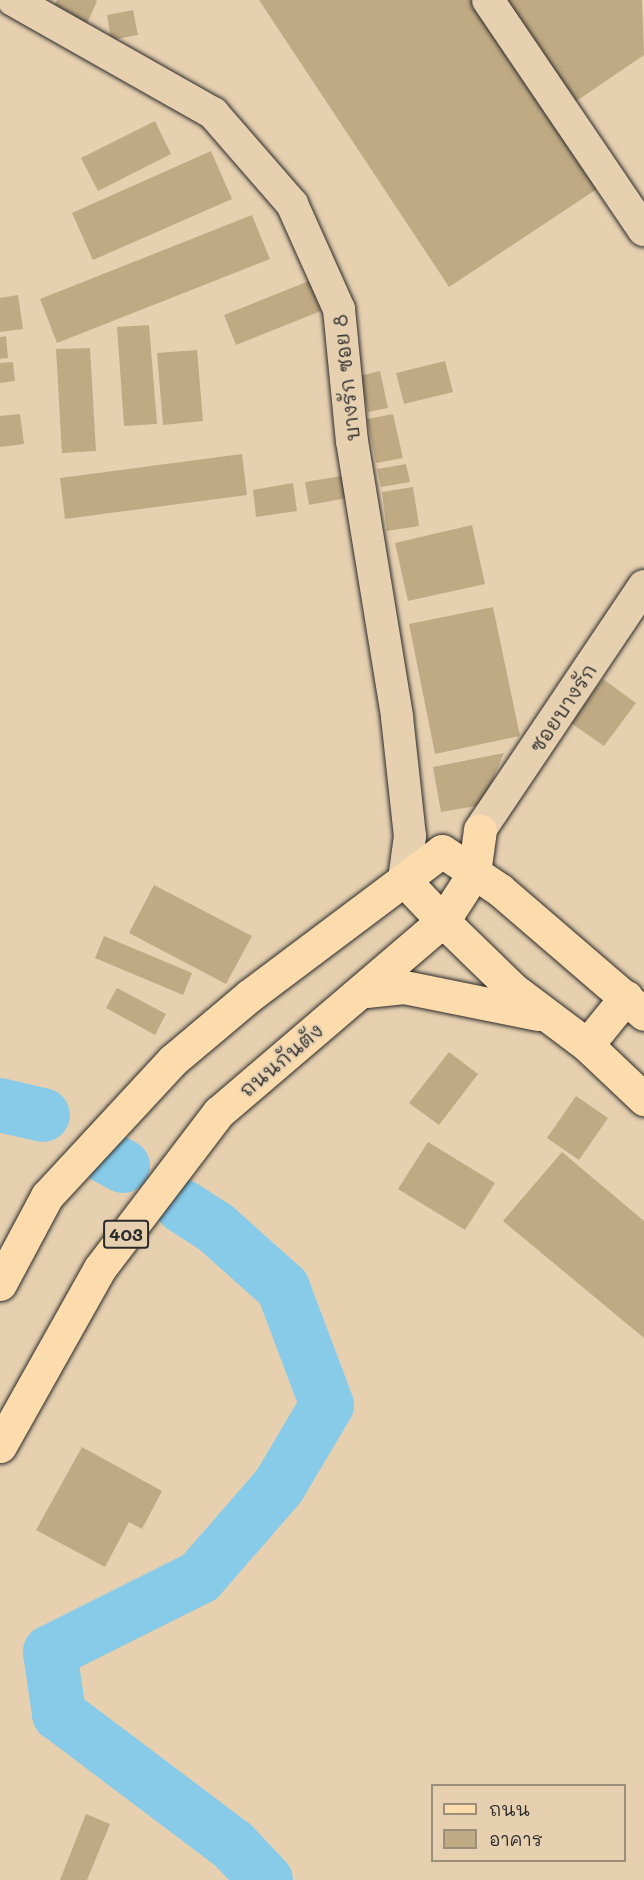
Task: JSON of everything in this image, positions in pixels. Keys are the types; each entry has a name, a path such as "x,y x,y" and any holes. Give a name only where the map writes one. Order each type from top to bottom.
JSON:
{"main road":[{"path":"0,1284 47,1196 172,1060 249,996 442,851 480,830"},
{"path":"474,873 480,830"},
{"path":"442,851 474,873 635,1005 587,1045"},
{"name":"ถนนกันตัง","path":"0,1446 100,1268 219,1112 366,992 443,921 474,873"},
{"path":"404,880 443,921 551,1018 587,1045 644,1099"},
{"path":"366,992 404,987 551,1018"}],"street":[{"name":"บางรัก ซอย 8","path":"13,0 213,113 292,204 339,309 352,441 396,717 410,836 404,880"},
{"path":"488,0 644,230"},
{"name":"ซอยบางรัก","path":"480,830 644,586"},
{"path":"410,836 442,851"}],"building":[{"path":"57,0 97,1 86,26 52,11"},
{"path":"259,0 471,0 597,189 449,287"},
{"path":"501,0 642,0 644,55 572,104"},
{"path":"133,10 138,35 111,40 107,15"},
{"path":"155,121 171,154 98,191 81,158"},
{"path":"211,151 232,199 93,260 72,213"},
{"path":"252,215 270,259 57,343 40,299"},
{"path":"309,281 321,311 236,345 224,315"},
{"path":"18,295 23,329 0,332 0,298"},
{"path":"149,325 157,424 124,426 117,327"},
{"path":"6,336 8,358 0,359 0,337"},
{"path":"90,348 96,451 62,453 56,349"},
{"path":"197,350 203,421 163,425 157,353"},
{"path":"445,361 453,392 404,404 396,373"},
{"path":"13,362 15,381 0,383 0,363"},
{"path":"380,371 388,408 368,412 360,376"},
{"path":"20,414 24,444 0,447 0,416"},
{"path":"393,414 403,458 376,463 367,419"},
{"path":"242,454 247,495 65,519 60,478"},
{"path":"406,464 410,482 381,487 377,469"},
{"path":"347,475 352,497 309,505 305,482"},
{"path":"293,483 297,511 256,517 253,490"},
{"path":"413,487 419,526 387,531 382,492"},
{"path":"472,525 485,584 408,601 395,543"},
{"path":"493,607 520,736 435,754 409,624"},
{"path":"603,679 636,703 604,746 571,723"},
{"path":"504,753 482,805 441,812 433,767"},
{"path":"154,885 252,936 226,984 129,933"},
{"path":"104,936 192,973 183,995 95,958"},
{"path":"117,988 166,1014 155,1035 106,1008"},
{"path":"449,1052 478,1074 439,1125 409,1103"},
{"path":"576,1096 608,1118 579,1160 547,1138"},
{"path":"428,1142 495,1183 465,1230 398,1189"},
{"path":"562,1152 644,1221 644,1338 503,1221"},
{"path":"82,1447 162,1491 142,1529 129,1522 105,1567 36,1530"},
{"path":"86,1814 110,1824 87,1880 60,1880"}],"waterway":[{"path":"0,1105 43,1115"},
{"path":"108,1158 123,1166"},
{"path":"182,1206 216,1228 283,1288 327,1405 279,1486 200,1577 50,1652 59,1714 233,1845 266,1880"}]}
